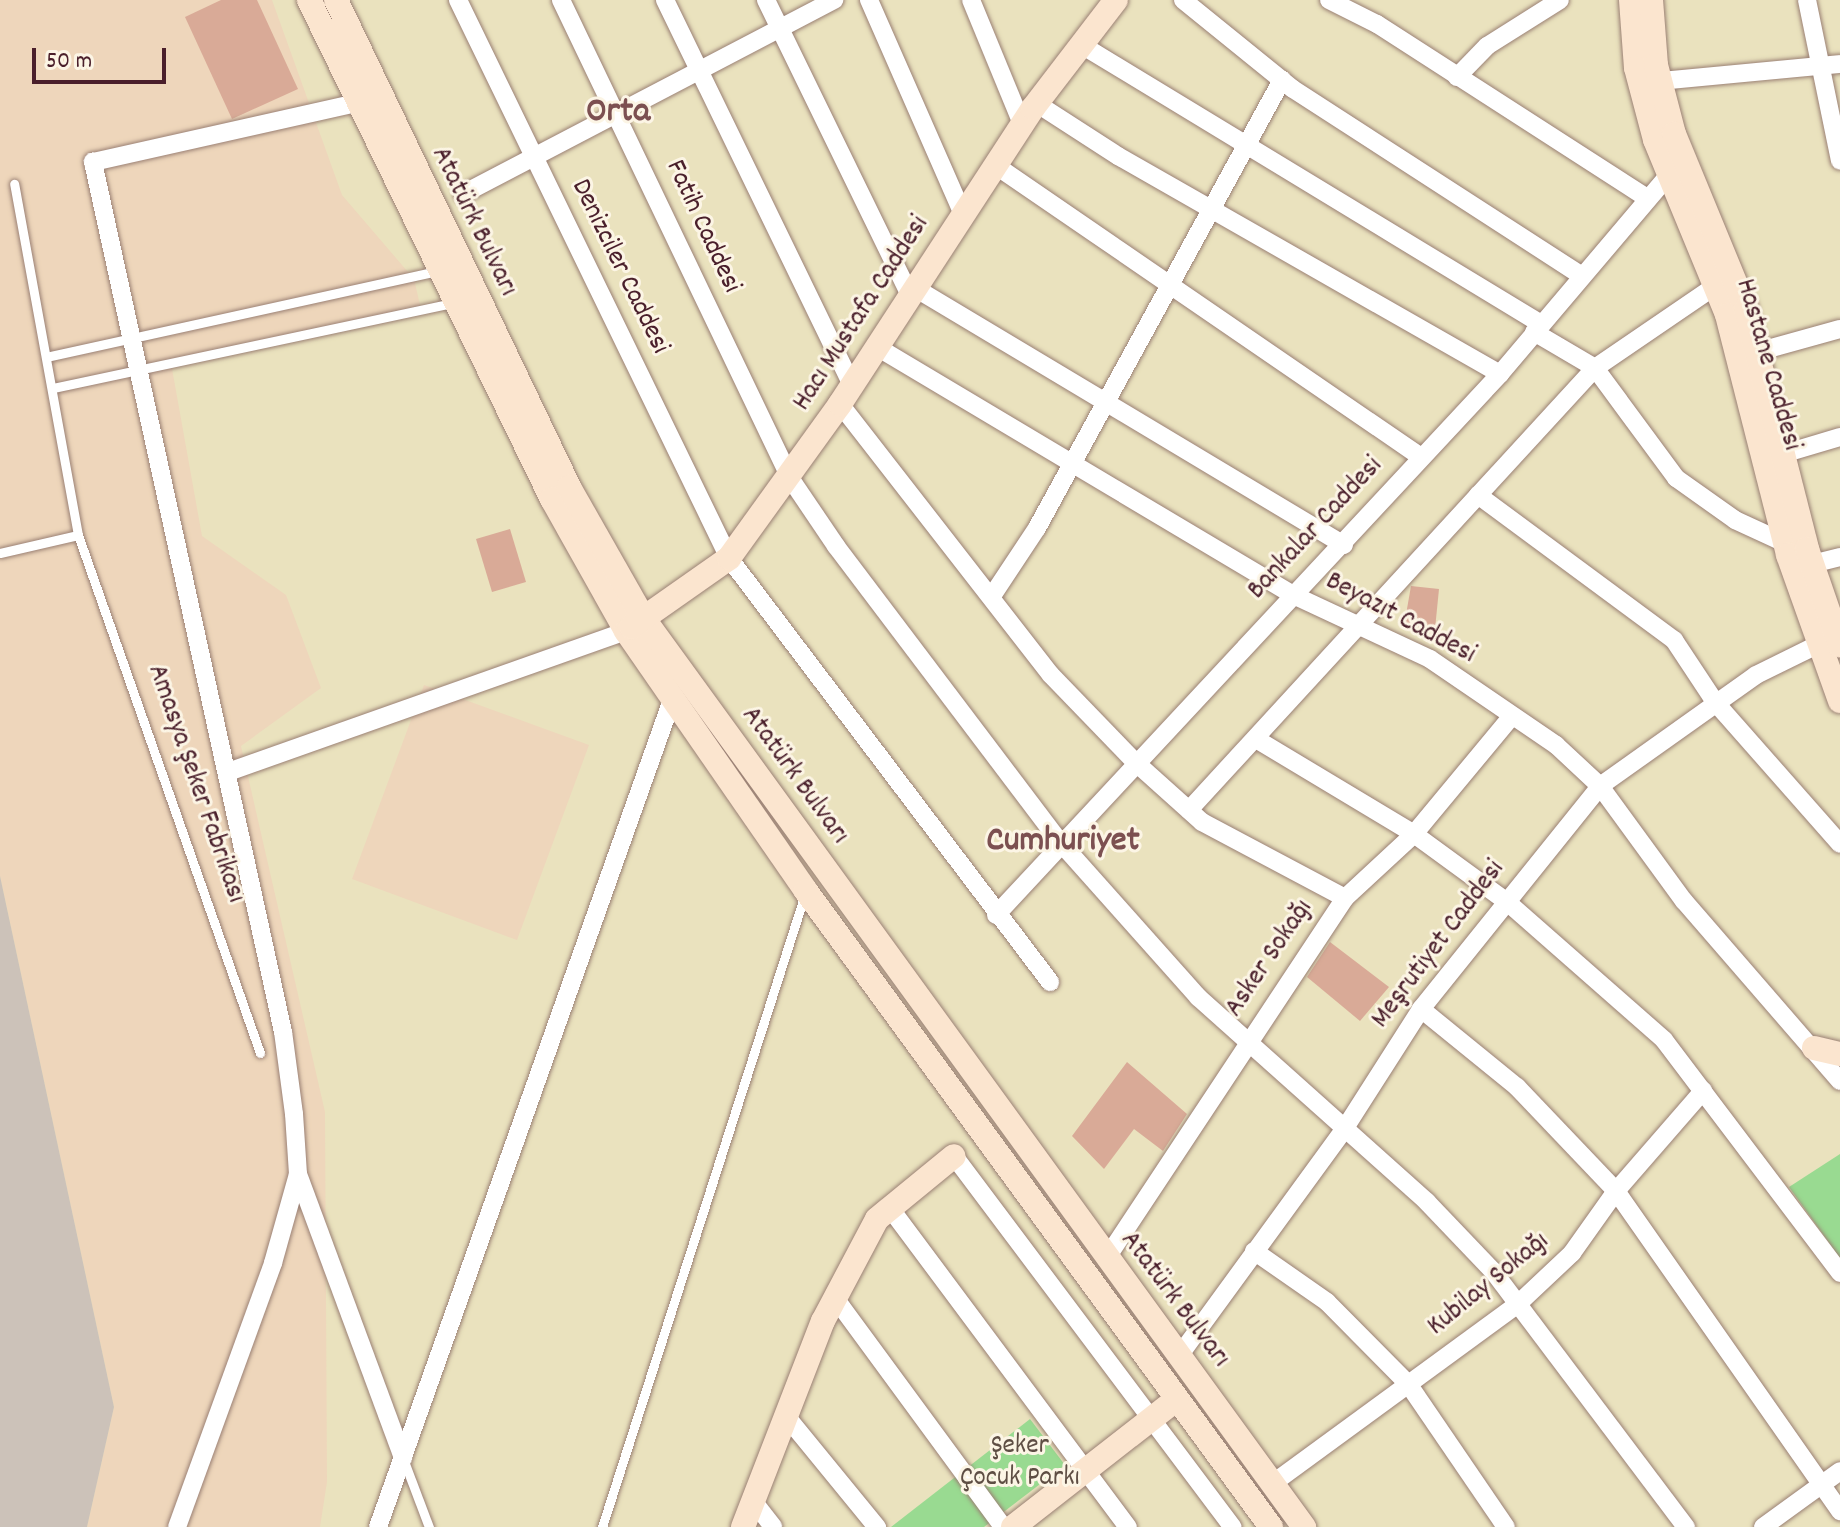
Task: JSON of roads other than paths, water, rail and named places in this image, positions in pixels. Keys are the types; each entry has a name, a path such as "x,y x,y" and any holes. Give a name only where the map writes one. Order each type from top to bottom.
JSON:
{"main road":[{"name":"Atatürk Bulvarı","path":"309,0 356,104 552,499 635,625 1304,1527"},
{"name":"Atatürk Bulvarı","path":"336,0 635,625 673,697 806,891 1271,1527"},
{"name":"Hacı Mustafa Caddesi","path":"635,625 729,558 790,478 1036,103 1116,0"},
{"name":"Hastane Caddesi","path":"1631,0 1636,68 1669,175 1715,286 1785,543 1829,644"},
{"name":"Hastane Caddesi","path":"1651,0 1660,81 1674,134 1746,309 1812,564 1840,701"},
{"path":"1814,1048 1840,1054"},
{"path":"743,1527 835,1298 877,1219 954,1156"},
{"path":"1013,1527 1177,1399"}],"street":[{"name":"Denizciler Caddesi","path":"458,0 729,558 996,915 1050,982"},
{"name":"Fatih Caddesi","path":"561,0 790,478 1060,842 1246,1043 1427,1202 1519,1303 1686,1527"},
{"path":"665,0 700,70 846,394 1051,675 1134,761 1189,810 1345,898"},
{"path":"766,0 913,292 1344,545"},
{"path":"463,194 834,0"},
{"path":"869,0 963,214"},
{"path":"971,0 1022,124"},
{"path":"1183,0 1282,80 1582,276"},
{"path":"1329,0 1647,198"},
{"path":"1457,77 1487,46 1560,0"},
{"path":"1807,0 1840,161"},
{"path":"1080,44 1537,328 1595,368 1676,478 1735,520 1785,543"},
{"path":"1660,81 1840,64"},
{"path":"992,596 1037,528 1069,464 1282,80"},
{"path":"381,98 93,162 283,1032 298,1174 403,1458"},
{"path":"1036,103 1210,209 1500,374"},
{"path":"995,165 1167,286 1421,457"},
{"name":"Bankalar Caddesi","path":"996,915 1134,761 1344,545 1421,457 1500,374 1669,175"},
{"path":"1189,810 1256,739 1356,624 1595,368 1715,286"},
{"path":"1757,352 1840,329"},
{"name":"Beyazıt Caddesi","path":"877,347 1293,595 1430,659 1556,745 1600,786 1684,901 1840,1081"},
{"path":"1783,454 1840,437"},
{"path":"1478,495 1674,640 1715,702 1840,844"},
{"path":"1812,564 1840,557"},
{"path":"228,772 635,625"},
{"name":"Meşrutiyet Caddesi","path":"1179,1356 1345,1128 1421,1009 1600,786 1715,702 1829,644"},
{"path":"378,1527 673,697"},
{"name":"Asker Sokağı","path":"1106,1259 1246,1043 1345,898 1414,834 1512,716"},
{"path":"1256,739 1414,834 1506,901 1664,1040 1840,1273"},
{"path":"1421,1009 1517,1087 1616,1191 1840,1511"},
{"name":"Kubilay Sokağı","path":"1272,1484 1519,1303 1572,1253 1616,1191 1703,1091"},
{"path":"954,1156 1233,1527"},
{"path":"177,1527 273,1263 298,1174"},
{"path":"890,1208 1128,1527"},
{"path":"1254,1251 1327,1302 1409,1385 1506,1527"},
{"path":"835,1298 1003,1527"},
{"path":"786,1416 877,1527"},
{"path":"1763,1527 1840,1471"},
{"path":"753,1501 773,1527"}],"lane":[{"name":"Amasya Şeker Fabrikası","path":"14,184 78,535 260,1053"},
{"path":"46,357 441,270"},
{"path":"53,388 456,302"},
{"path":"0,553 78,535"},
{"path":"602,1527 806,891"},
{"path":"403,1458 429,1527"}],"district":[{"name":"Orta","path":"618,114"},
{"name":"Cumhuriyet","path":"1063,843"}],"park label":[{"name":"Şeker Çocuk Parkı","path":"1020,1463"}]}
